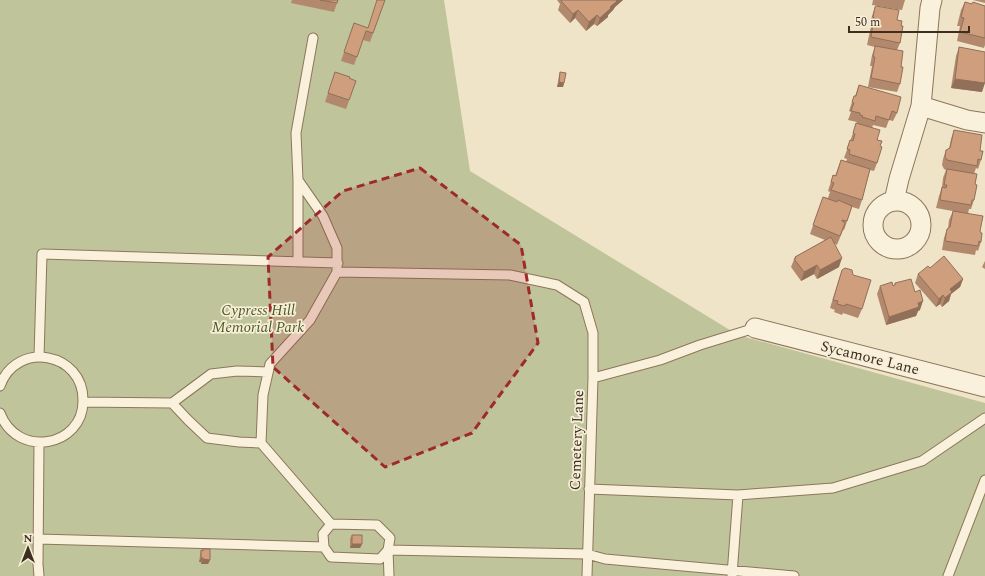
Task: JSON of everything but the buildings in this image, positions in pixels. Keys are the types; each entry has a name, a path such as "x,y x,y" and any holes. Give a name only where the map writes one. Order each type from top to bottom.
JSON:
{"street":[{"path":"894,201 899,178 921,106 932,0"},
{"path":"921,106 967,120 985,123"},
{"name":"Sycamore Lane","path":"755,328 985,387"}],"lane":[{"path":"298,262 298,180 296,133 313,38"},
{"path":"298,180 323,216 338,248 337,267 310,320 270,364 263,394 262,443 331,524 377,525 390,538 388,550 389,576"},
{"path":"39,357 42,254 298,262 337,267 510,276 557,284 584,302 593,333 594,378"},
{"name":"Cemetery Lane","path":"587,576 594,378 660,360 700,345 755,328"},
{"path":"0,386 3,378 12,367 24,360 39,357 53,359 66,365 76,375 82,388 83,402 80,415 74,426 64,435 52,441 39,442 25,440 12,432 3,421 0,413"},
{"path":"83,402 172,403 211,374 237,371 268,372"},
{"path":"172,403 207,438 262,443"},
{"path":"589,489 738,495 833,488 922,461 985,418"},
{"path":"39,442 39,576"},
{"path":"948,576 985,480"},
{"path":"732,573 738,495"},
{"path":"331,524 323,534 324,547 331,557 380,559 388,550 587,554 605,559 732,573 794,576"},
{"path":"38,539 324,547"}],"highlighted area":[{"path":"420,168 521,245 538,343 472,433 385,467 273,367 268,257 343,191"}],"green space":[{"name":"Cypress Hill Memorial Park","path":"0,0 444,0 470,171 738,335 985,403 985,576 0,576"}]}
